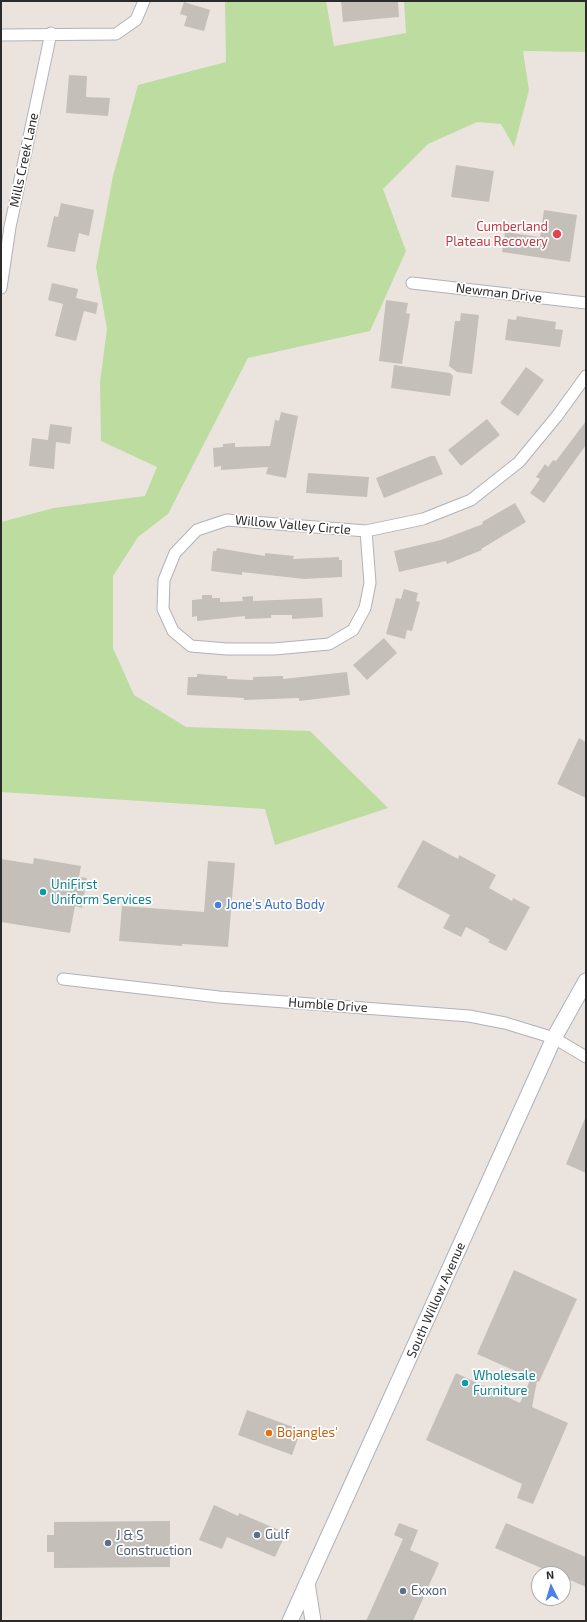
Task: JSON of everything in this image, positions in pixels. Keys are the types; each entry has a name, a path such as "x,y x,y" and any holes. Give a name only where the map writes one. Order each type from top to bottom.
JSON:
{"main road":[{"name":"South Willow Avenue","path":"290,1621 554,1038 586,981"},
{"path":"307,1583 313,1621"}],"street":[{"path":"1,35 116,34 136,20 144,1"},
{"name":"Mills Creek Lane","path":"1,288 10,227 51,34"},
{"name":"Newman Drive","path":"412,282 586,304"},
{"name":"Willow Valley Circle","path":"366,531 370,583 365,608 353,630 329,644 266,649 227,649 191,646 173,631 162,609 164,580 175,553 197,530 227,520 366,531 423,519 471,500 519,462 557,416 586,376"},
{"name":"Humble Drive","path":"63,979 219,997 469,1016 505,1022 554,1038 586,1057"}],"green space":[{"path":"225,1 326,1 334,46 406,33 404,1 586,1 586,52 523,51 529,90 514,147 501,124 477,122 428,144 383,189 406,251 370,331 248,358 168,514 138,537 113,576 113,648 134,695 186,727 310,731 388,808 275,845 265,809 1,792 1,522 54,508 145,496 157,467 101,441 100,382 107,329 96,267 113,176 138,85 226,62"}],"building":[{"path":"341,1 398,1 399,17 343,22"},
{"path":"184,2 210,10 204,31 184,26 187,16 180,14"},
{"path":"69,75 87,76 86,97 110,98 108,116 66,113"},
{"path":"456,165 494,171 489,202 451,197"},
{"path":"61,203 94,210 89,236 79,233 75,252 47,247 54,216 58,217"},
{"name":"Cumberland Plateau Recovery","path":"544,210 577,215 570,262 502,252 505,232 540,237"},
{"path":"52,283 78,289 76,298 98,303 96,314 84,311 76,341 55,336 63,304 48,300"},
{"path":"386,300 408,303 406,313 410,314 402,364 379,361"},
{"path":"461,313 479,315 472,374 457,372 449,366 455,321 460,321"},
{"path":"517,316 556,322 555,329 563,330 560,347 505,340 508,319 516,320"},
{"path":"394,365 450,373 453,376 450,396 391,388"},
{"path":"526,367 544,380 518,416 500,403"},
{"path":"281,412 298,416 286,478 266,474 268,467 221,470 221,466 214,467 213,448 223,447 223,444 235,443 235,447 270,446 275,420 279,421"},
{"path":"487,419 500,435 461,466 448,450"},
{"path":"586,421 586,445 544,503 530,493 540,479 536,477 545,464 548,467 553,460 556,461"},
{"path":"50,424 72,427 70,444 56,442 54,469 29,466 32,438 48,440"},
{"path":"431,456 435,456 443,474 384,498 376,478"},
{"path":"308,473 369,477 367,497 306,493"},
{"path":"515,503 526,522 481,549 482,550 447,564 446,561 399,572 394,551 441,540 483,524 482,522"},
{"path":"217,548 265,556 265,553 294,556 293,559 339,557 339,560 342,560 342,577 304,579 242,572 242,575 211,571 213,551 216,551"},
{"path":"404,589 418,593 416,601 420,602 412,631 407,630 405,639 386,634 396,598 401,599"},
{"path":"202,595 212,595 212,598 220,598 220,602 243,601 242,597 253,596 253,601 322,598 323,617 292,619 292,615 271,615 271,618 245,619 245,616 197,621 197,616 192,617 192,600 202,599"},
{"path":"384,638 397,653 367,680 353,665"},
{"path":"347,672 350,695 299,701 299,698 244,700 244,698 187,695 188,677 197,677 197,674 227,676 227,679 253,680 253,677 283,676 283,679"},
{"path":"579,738 586,742 586,798 557,784"},
{"path":"423,840 458,859 459,855 496,875 489,888 512,901 513,898 530,907 506,951 488,942 490,940 466,927 461,937 443,928 450,915 397,887"},
{"name":"UniFirst Uniform Services","path":"34,858 81,866 79,877 87,878 82,908 75,906 70,933 1,922 1,859 33,864"},
{"path":"208,861 235,863 228,947 182,944 182,946 119,941 122,906 204,912"},
{"path":"586,1116 586,1173 566,1164"},
{"name":"Wholesale Furniture","path":"514,1270 577,1299 539,1382 537,1381 532,1407 568,1423 533,1504 517,1498 522,1484 426,1440 456,1373 520,1403 531,1378 477,1354"},
{"name":"Bojangles'","path":"247,1410 301,1430 292,1455 238,1435"},
{"path":"214,1505 238,1516 239,1513 286,1533 275,1557 227,1537 222,1549 199,1540"},
{"name":"J & S Construction","path":"170,1521 170,1567 54,1568 54,1552 47,1552 47,1535 54,1535 54,1522"},
{"name":"Exxon","path":"399,1523 418,1530 410,1550 439,1563 413,1621 366,1621 403,1539 394,1535"},
{"path":"506,1523 586,1557 586,1587 571,1580 571,1566 537,1566 495,1548"}],"place":[{"name":"Cumberland Plateau Recovery","path":"557,234"},
{"name":"UniFirst Uniform Services","path":"43,892"},
{"name":"Jone's Auto Body","path":"218,905"},
{"name":"Wholesale Furniture","path":"465,1383"},
{"name":"Bojangles'","path":"269,1433"},
{"name":"Gulf","path":"257,1535"},
{"name":"J & S Construction","path":"108,1543"},
{"name":"Exxon","path":"403,1591"}]}
